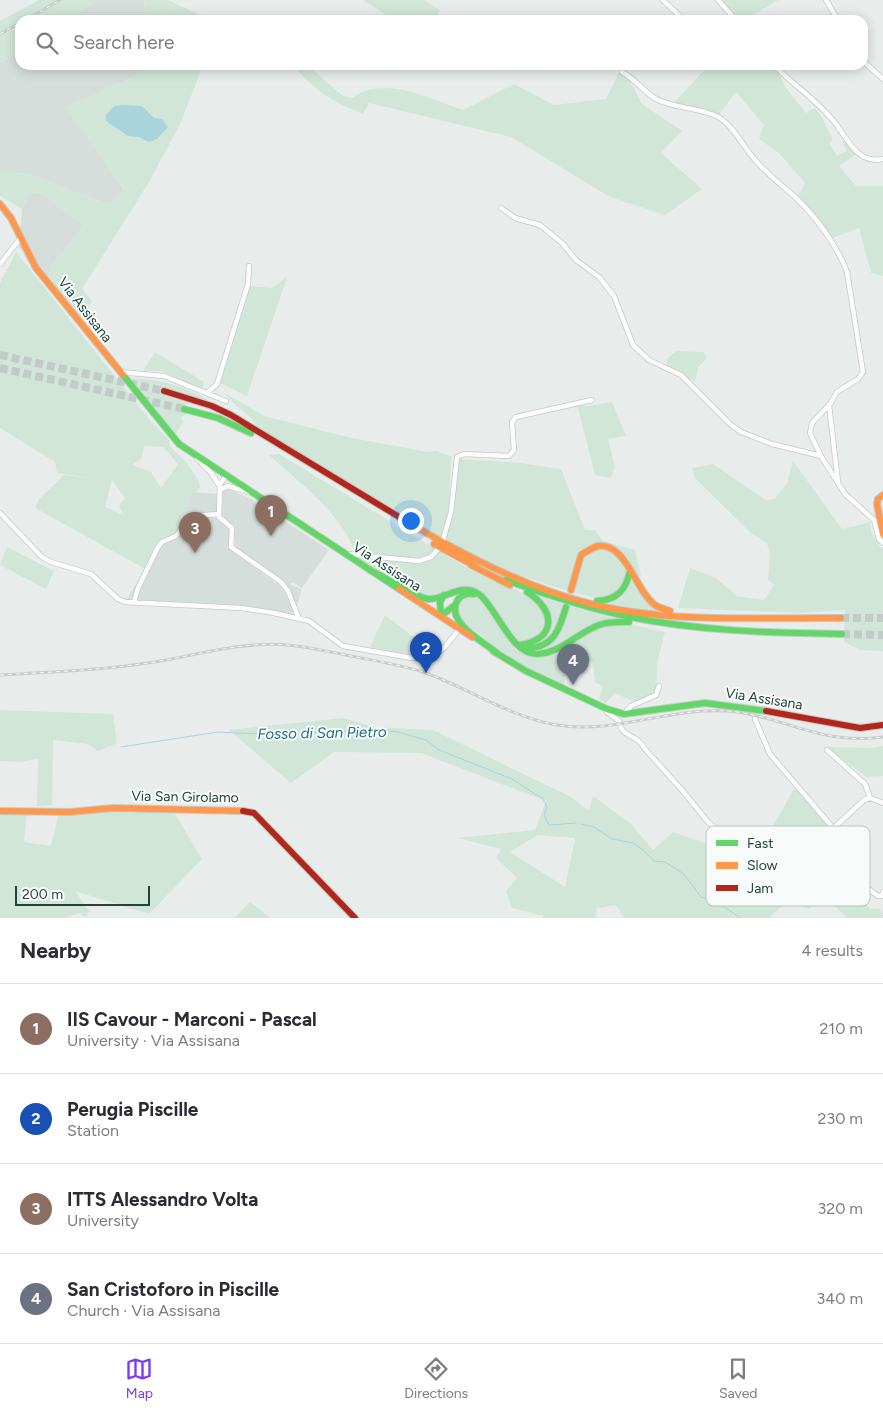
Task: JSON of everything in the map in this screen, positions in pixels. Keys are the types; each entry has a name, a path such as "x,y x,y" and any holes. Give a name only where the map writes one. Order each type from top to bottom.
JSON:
{"main road":[{"name":"Via Assisana","path":"0,204 11,217 20,240 36,268 174,440 195,456 497,654 526,671 607,709 624,714 700,703 756,714 860,728 883,725"},
{"path":"164,391 212,406 231,415 292,456"},
{"path":"184,409 203,413 243,428 368,501 479,571 533,595 543,606 548,617 546,634 534,644 518,644"},
{"path":"883,495 877,504 883,534"},
{"path":"368,501 456,550 532,585 598,605 624,611 676,616 841,618"},
{"path":"571,590 577,563 581,555 589,549 598,546 615,550 622,555 646,599 659,609 665,611 745,614 761,617"},
{"path":"465,561 525,588 575,604 649,621 701,629"},
{"path":"532,585 596,601 606,601 621,594 628,581 630,569"},
{"path":"371,571 389,578 425,599 436,598 464,588 478,594 525,651 543,653 564,645 591,627 621,620 678,628 760,633 842,634"},
{"path":"440,616 455,605 461,596 478,594"},
{"path":"440,616 440,602 444,595"},
{"path":"455,605 454,612 459,623 497,654"},
{"path":"518,644 534,648 547,644 559,630 566,606"},
{"name":"Via San Girolamo","path":"0,811 70,812 112,808 245,811 254,813 355,918"}],"street":[{"path":"663,0 679,15"},
{"path":"718,0 732,15"},
{"path":"826,0 835,15"},
{"path":"868,65 883,79"},
{"path":"780,70 803,89 832,118 856,150 864,157 876,161 883,159"},
{"path":"622,72 631,76 649,95 659,101 718,116 734,129 755,161 797,199 830,239 847,272 863,372 858,380 837,392 829,405 812,423 810,433 821,456 845,494 870,514 874,520 878,539 883,543"},
{"path":"501,208 515,218 540,225 562,243 576,260 599,277 614,296 633,345 649,360 681,375 730,424 741,432 772,444 821,456"},
{"path":"0,264 20,240"},
{"path":"207,393 217,384 247,289 249,266"},
{"path":"118,372 164,376 226,401"},
{"path":"443,540 451,512 457,456 464,454 509,456 514,450 512,422 516,416 592,400"},
{"path":"829,405 838,483"},
{"path":"195,456 212,474 220,490"},
{"path":"227,476 221,482 219,514 220,521 232,528 231,547 281,582 288,591 299,619"},
{"path":"220,490 228,486 234,487 258,497"},
{"path":"0,513 42,557 51,562 91,574 118,599 134,602 241,608 299,619 309,622 343,646 421,659 432,657 445,647 459,629"},
{"path":"134,602 138,588 162,542 176,536 191,516 219,514"},
{"path":"342,552 419,560 431,557 438,549"},
{"path":"624,714 631,706 656,695 659,686"},
{"path":"607,709 607,712 620,723 625,734 640,740 645,749 713,826"},
{"path":"756,714 770,754 831,826"},
{"path":"827,750 865,784 870,798 883,804"},
{"path":"835,826 857,805 870,798"},
{"path":"870,890 878,896 882,896 883,892"}],"shaded area":[{"path":"98,0 144,0 146,15 76,15"},
{"path":"15,54 15,70 139,70 134,77 66,107 124,189 109,205 29,174 0,172 0,63"},
{"path":"29,193 41,193 84,226 52,265 47,279 40,279 19,247 22,209"},
{"path":"229,489 251,499 329,550 302,588 292,582 290,585 302,589 292,614 246,606 135,600 125,602 162,542 176,536 192,492 219,494 216,518 231,529 230,550 283,588 288,586 235,547 234,526 221,518 223,492"}],"green space":[{"path":"39,0 98,0 76,15 15,15 15,54 0,63 0,21"},
{"path":"144,0 168,0 200,15 146,15"},
{"path":"363,0 424,0 440,10 437,15 386,15"},
{"path":"720,0 778,0 753,15 735,15"},
{"path":"139,70 201,70 181,122 149,182 82,289 92,301 80,320 47,279 52,265 84,226 41,193 29,193 22,209 0,196 0,172 29,174 109,205 124,188 65,107 134,77"},
{"path":"298,70 313,70 343,96 352,98 365,91 378,88 392,88 422,95 463,110 514,84 554,105 606,99 619,72 627,76 642,104 682,131 661,153 702,189 665,215 610,197 511,137 369,103 363,114 342,105 316,89"},
{"path":"704,70 777,70 786,88 806,113 815,108 820,115 833,140 829,143 837,156 847,151 843,144 844,138 857,154 839,166 856,186 883,186 883,276 871,273 859,228 830,239 797,199 805,183 779,153 759,139 764,125 736,92 718,116 672,105"},
{"path":"16,252 149,419 169,440 170,446 186,462 199,481 200,486 196,493 192,493 176,536 162,542 147,570 35,508 39,499 64,475 91,478 57,473 55,462 0,428 0,283","holes":["144,446 163,447 178,464 161,488 151,472 132,465 142,458","112,480 125,498 119,506 124,515 105,507"]},
{"path":"287,277 247,396 220,383 249,286 272,288"},
{"path":"676,351 704,352 707,358 698,367 695,382 667,366 667,359"},
{"path":"155,352 204,382 202,389 161,371 143,371"},
{"path":"128,378 171,384 210,401 164,389 164,395 190,404 185,404 183,411 187,413 180,419 184,421 175,435"},
{"path":"225,393 264,416 347,437 428,452 436,451 451,456 449,506 454,504 459,459 520,463 561,469 585,530 595,530 603,541 635,550 641,575 633,582 647,603 659,612 609,604 622,597 627,590 603,600 558,588 504,570 443,540 258,428 251,418 233,403"},
{"path":"612,402 626,436 608,439 615,467 611,478 595,475 577,404 588,406"},
{"path":"279,454 472,571 532,597 545,611 547,621 541,638 526,643 519,641 474,589 430,598 421,596 357,559 352,544 333,515 269,455"},
{"path":"793,461 842,529 870,522 871,532 881,548 883,547 883,651 860,650 844,642 845,610 801,613 678,608 690,568 716,578 737,596 764,600 774,585 768,580 770,556 767,543 751,533 695,478 692,468 713,464 766,500 775,499 787,483"},
{"path":"7,547 54,571 46,589 0,565"},
{"path":"469,596 475,596 482,601 516,650 534,657 576,640 606,624 628,624 665,632 658,659 656,692 649,697 635,702 615,693 606,703 599,699 603,687 595,682 593,663 574,655 562,663 559,673 565,675 564,685 520,665 458,618 458,603"},
{"path":"541,597 563,604 552,634 536,646 548,632"},
{"path":"569,606 613,618 597,622 551,649 545,650"},
{"path":"385,615 434,653 414,656 370,647"},
{"path":"0,710 113,714 117,743 98,751 88,744 53,740 52,805 37,806 38,759 20,762 0,761"},
{"path":"343,718 375,727 433,730 571,797 589,811 593,796 631,824 653,850 673,832 706,844 706,906 782,906 769,918 624,918 616,905 597,908 596,918 543,918 543,916 512,908 506,891 517,878 496,858 501,849 458,838 535,830 546,801 421,753 334,752 291,783 229,730","holes":["538,835 575,838 565,887 510,852"]},
{"path":"883,746 883,776 867,777 824,747 874,748"},
{"path":"796,785 831,826 773,826"},
{"path":"155,810 175,814 202,859 149,914 75,891 89,911 87,918 79,913 64,918 0,918 0,811 27,812 24,842 51,846 59,812"},
{"path":"250,902 271,918 234,918"},
{"path":"800,906 812,906 810,909"},
{"path":"835,906 868,906 871,909 880,909 883,913 883,918 847,918"}],"water":[{"path":"114,106 142,106 154,118 162,119 168,127 157,139 149,142 139,137 128,136 106,121 106,115"}],"waterway":[{"name":"Fosso di San Pietro","path":"121,747 218,732 278,735 333,731 362,732 370,729 398,732 426,740 439,750 512,779 543,799 547,807 544,815 549,825 576,823"},
{"name":"Fosso di San Pietro","path":"581,824 594,827 612,839 633,843 654,861 665,862 684,874 701,897 706,898"},
{"name":"Fosso di San Pietro","path":"723,906 741,918"}],"tunnel":[{"path":"0,355 164,391"},
{"path":"0,368 184,409"},
{"path":"841,618 883,618"},
{"path":"842,634 883,635"}],"railway":[{"path":"34,15 60,0"},
{"path":"0,34 15,26"},
{"path":"0,675 116,667 221,649 254,645 288,645 389,663 417,670 442,679 523,716 557,725 579,727 602,726 669,715 714,711 737,712 756,716 842,738 883,737"}],"traffic: fast":[{"path":"123,375 179,444 399,589"},
{"path":"184,409 218,418 251,433"},
{"path":"371,571 423,598 436,598 461,590 474,591 486,602 512,639 528,652 537,654 554,650 599,625 610,622 629,622"},
{"path":"597,601 610,599 620,593 626,584 630,571"},
{"path":"506,580 583,605 656,622 736,630 842,634"},
{"path":"520,645 541,637 548,623 543,607 537,599 527,592"},
{"path":"474,594 464,594 457,601 455,609 457,617 468,631 497,653"},
{"path":"444,595 440,602 441,616 455,605"},
{"path":"529,648 538,647 555,635 566,607"},
{"path":"493,651 526,671 607,709 624,714 705,703 766,711"}],"traffic: slow":[{"path":"0,204 11,218 36,268 123,375"},
{"path":"883,495 878,499 877,504 883,534"},
{"path":"414,526 522,581 591,604 622,610 684,617 841,618"},
{"path":"434,544 475,566"},
{"path":"571,590 581,555 598,546 608,547 623,559 648,599 657,606 670,611"},
{"path":"471,565 510,585"},
{"path":"399,589 472,637"},
{"path":"0,811 70,812 113,808 243,811"}],"traffic: jam":[{"path":"164,391 212,406 231,415 414,526"},
{"path":"766,711 860,728 883,725"},
{"path":"243,811 254,813 355,918"}],"place":[{"name":"IIS Cavour - Marconi - Pascal","path":"271,536"},
{"name":"ITTS Alessandro Volta","path":"195,553"},
{"name":"Perugia Piscille","path":"426,673"},
{"name":"San Cristoforo in Piscille","path":"573,685"}]}
